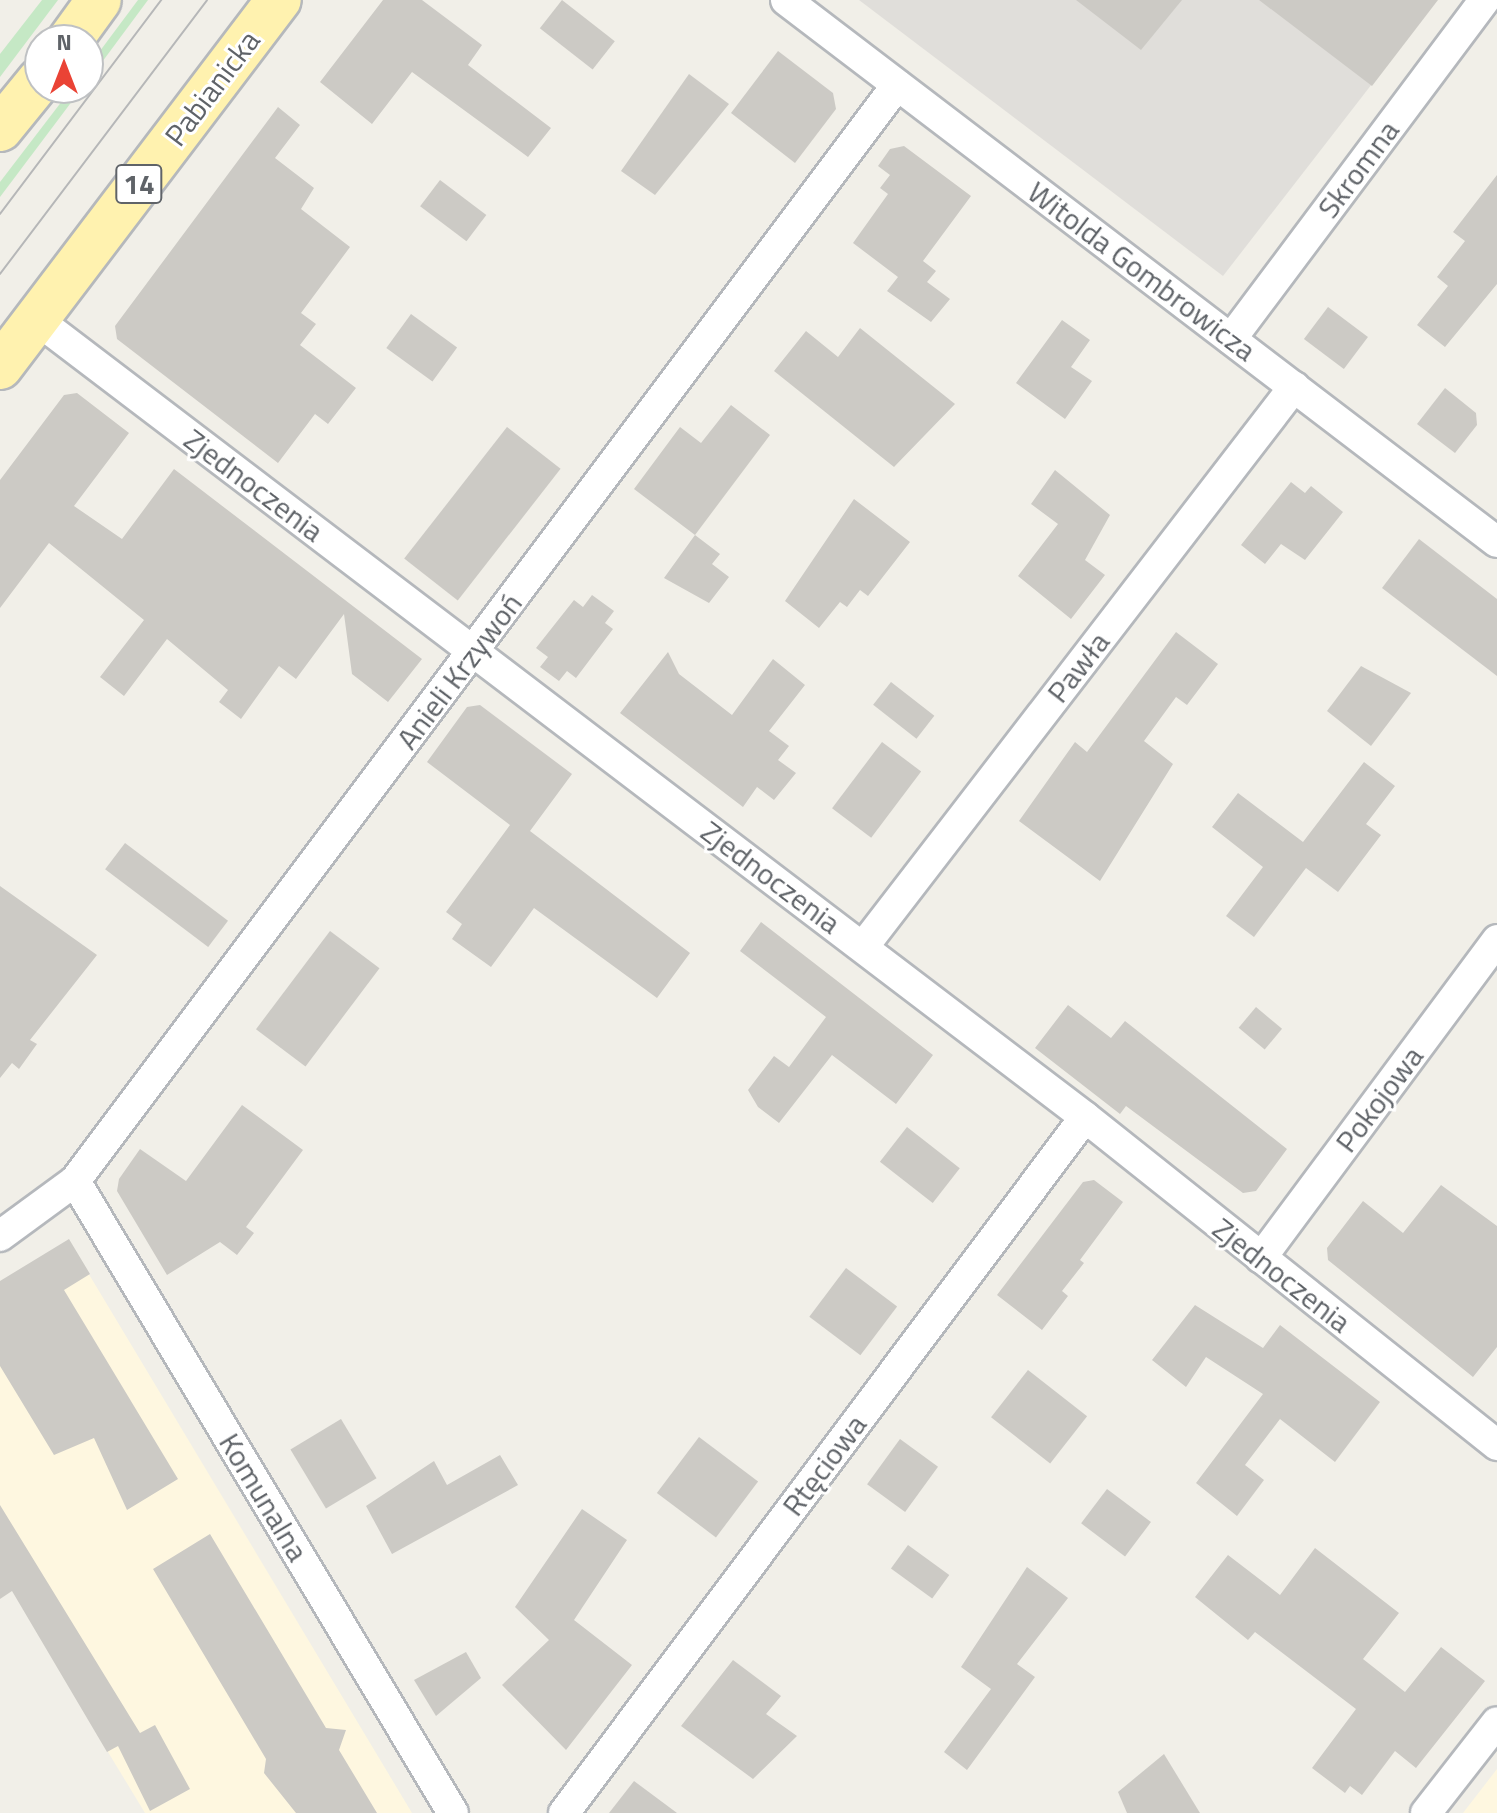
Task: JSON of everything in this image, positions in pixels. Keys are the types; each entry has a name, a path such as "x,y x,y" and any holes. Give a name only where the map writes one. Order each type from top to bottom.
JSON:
{"main road":[{"path":"82,24 99,0"},
{"name":"Pabianicka","path":"0,367 279,0"},
{"path":"0,129 24,100"}],"street":[{"name":"Witolda Gombrowicza","path":"786,0 1497,542"},
{"name":"Skromna","path":"1231,339 1485,0"},
{"name":"Anieli Krzywoń","path":"0,1236 75,1181 897,85"},
{"name":"Zjednoczenia","path":"36,319 1085,1117 1497,1445"},
{"name":"Pawła","path":"863,947 1294,387"},
{"name":"Pokojowa","path":"1261,1258 1497,940"},
{"name":"Rtęciowa","path":"564,1813 1085,1117"},
{"name":"Komunalna","path":"75,1181 453,1813"},
{"path":"1426,1813 1497,1722"}],"shaded area":[{"path":"859,0 1437,0 1223,276"},
{"path":"69,1241 412,1813 145,1813 108,1752 0,1569 0,1283"},
{"path":"1497,1769 1497,1813 1463,1813"}],"green space":[{"path":"42,0 58,0 40,24 24,24 24,45 0,77 0,54"},
{"path":"138,0 148,0 104,59 104,46"},
{"path":"60,104 70,104 0,197 0,182"}],"building":[{"path":"383,0 422,0 482,45 468,65 551,128 528,157 412,72 372,124 320,82"},
{"path":"562,0 615,41 593,70 540,28"},
{"path":"1076,0 1182,0 1141,50"},
{"path":"1259,0 1438,0 1372,86"},
{"path":"778,51 833,93 836,109 795,163 731,113"},
{"path":"689,74 729,104 655,195 621,171"},
{"path":"278,107 300,125 275,158 314,188 301,209 350,247 301,313 316,324 300,345 356,388 328,424 315,414 278,463 117,339 115,326"},
{"path":"904,146 971,196 923,261 936,271 927,282 950,299 931,322 887,291 898,277 853,243 888,194 880,188 890,175 878,166 890,149"},
{"path":"1497,175 1497,284 1445,347 1417,325 1448,286 1437,277 1465,241 1453,232"},
{"path":"440,180 486,215 466,241 420,206"},
{"path":"1328,307 1368,337 1344,369 1304,339"},
{"path":"411,314 457,348 432,381 386,348"},
{"path":"1062,320 1090,340 1071,367 1092,381 1065,419 1016,383"},
{"path":"860,328 955,404 894,467 774,371 806,331 838,357"},
{"path":"1445,388 1476,413 1477,425 1455,453 1417,424"},
{"path":"77,393 129,433 74,506 122,539 174,469 422,659 388,702 352,674 344,614 296,679 279,666 241,719 219,702 228,690 167,639 124,696 100,677 144,620 49,543 0,608 0,480 64,395"},
{"path":"731,405 770,435 695,535 634,489 680,427 701,443"},
{"path":"507,427 561,469 458,600 404,559"},
{"path":"1055,470 1110,515 1085,560 1105,575 1071,619 1018,576 1058,524 1031,504"},
{"path":"1291,482 1305,493 1311,486 1343,512 1305,560 1281,544 1265,564 1241,545"},
{"path":"854,499 910,542 868,596 860,590 847,607 840,602 819,628 785,601"},
{"path":"695,535 720,554 712,564 729,577 709,603 664,578"},
{"path":"1419,539 1497,599 1497,676 1382,588"},
{"path":"592,595 614,611 605,623 613,629 576,678 567,671 559,681 540,667 548,657 536,648 574,600 583,607"},
{"path":"1176,632 1218,664 1187,705 1176,697 1144,741 1173,764 1100,881 1019,821 1075,742 1087,752"},
{"path":"668,652 679,674 732,715 773,659 805,685 769,731 789,746 778,760 796,773 774,800 757,787 743,807 620,713"},
{"path":"1361,666 1411,693 1371,746 1327,711"},
{"path":"891,682 934,716 916,739 873,705"},
{"path":"480,705 572,774 530,831 690,953 657,998 534,908 491,967 452,939 462,924 446,912 510,825 427,762 467,707"},
{"path":"882,742 921,771 871,838 832,808"},
{"path":"1364,762 1395,786 1366,824 1381,835 1338,892 1306,868 1254,937 1226,916 1263,867 1212,827 1238,793 1303,842"},
{"path":"125,843 228,921 208,947 105,869"},
{"path":"0,886 97,955 30,1040 37,1044 19,1069 12,1063 0,1078"},
{"path":"761,922 933,1055 896,1104 832,1055 779,1123 758,1107 748,1090 774,1056 789,1067 826,1017 740,951"},
{"path":"330,931 380,968 305,1067 256,1029"},
{"path":"1068,1005 1111,1038 1125,1021 1287,1149 1256,1191 1243,1193 1126,1106 1120,1114 1035,1048"},
{"path":"1256,1007 1282,1029 1265,1050 1239,1028"},
{"path":"242,1105 303,1150 246,1227 254,1233 237,1255 220,1242 167,1275 117,1191 119,1179 140,1149 186,1181"},
{"path":"907,1127 960,1168 933,1203 880,1162"},
{"path":"1094,1180 1123,1202 1080,1260 1084,1263 1062,1291 1068,1296 1042,1330 997,1295 1083,1182"},
{"path":"1441,1185 1497,1226 1497,1347 1473,1377 1328,1260 1327,1248 1363,1201 1403,1233"},
{"path":"69,1239 90,1274 64,1290 178,1479 127,1510 94,1438 54,1455 0,1366 0,1281"},
{"path":"846,1268 897,1307 860,1355 809,1317"},
{"path":"1195,1305 1263,1348 1280,1325 1380,1402 1335,1462 1280,1419 1245,1465 1264,1480 1237,1516 1196,1483 1263,1394 1206,1357 1186,1387 1152,1360"},
{"path":"1028,1370 1087,1416 1050,1463 991,1417"},
{"path":"341,1419 377,1478 326,1509 290,1449"},
{"path":"699,1437 758,1482 716,1537 657,1493"},
{"path":"900,1439 938,1467 905,1512 867,1484"},
{"path":"500,1455 518,1485 392,1554 366,1506 434,1461 447,1485"},
{"path":"1107,1489 1151,1522 1125,1556 1081,1523"},
{"path":"0,1505 140,1733 155,1725 190,1789 150,1811 118,1746 107,1752 12,1591 0,1599"},
{"path":"582,1509 627,1540 574,1620 632,1665 566,1750 502,1685 549,1640 515,1607"},
{"path":"210,1534 326,1728 346,1730 339,1750 377,1813 296,1813 264,1773 266,1759 153,1569"},
{"path":"908,1545 949,1575 932,1598 891,1568"},
{"path":"1315,1548 1399,1613 1363,1659 1405,1692 1441,1647 1485,1681 1416,1768 1395,1751 1362,1795 1350,1786 1345,1793 1312,1768 1356,1709 1255,1632 1248,1640 1195,1597 1228,1555 1280,1595"},
{"path":"1027,1567 1068,1598 1017,1664 1035,1677 967,1770 944,1752 991,1689 961,1667"},
{"path":"466,1652 481,1678 436,1716 414,1680"},
{"path":"733,1660 781,1696 766,1714 797,1736 753,1779 681,1726"},
{"path":"1164,1754 1200,1813 1127,1813 1118,1792"},
{"path":"634,1781 677,1813 609,1813"}],"tram line":[{"path":"0,214 161,0"},
{"path":"0,274 207,0"}]}
